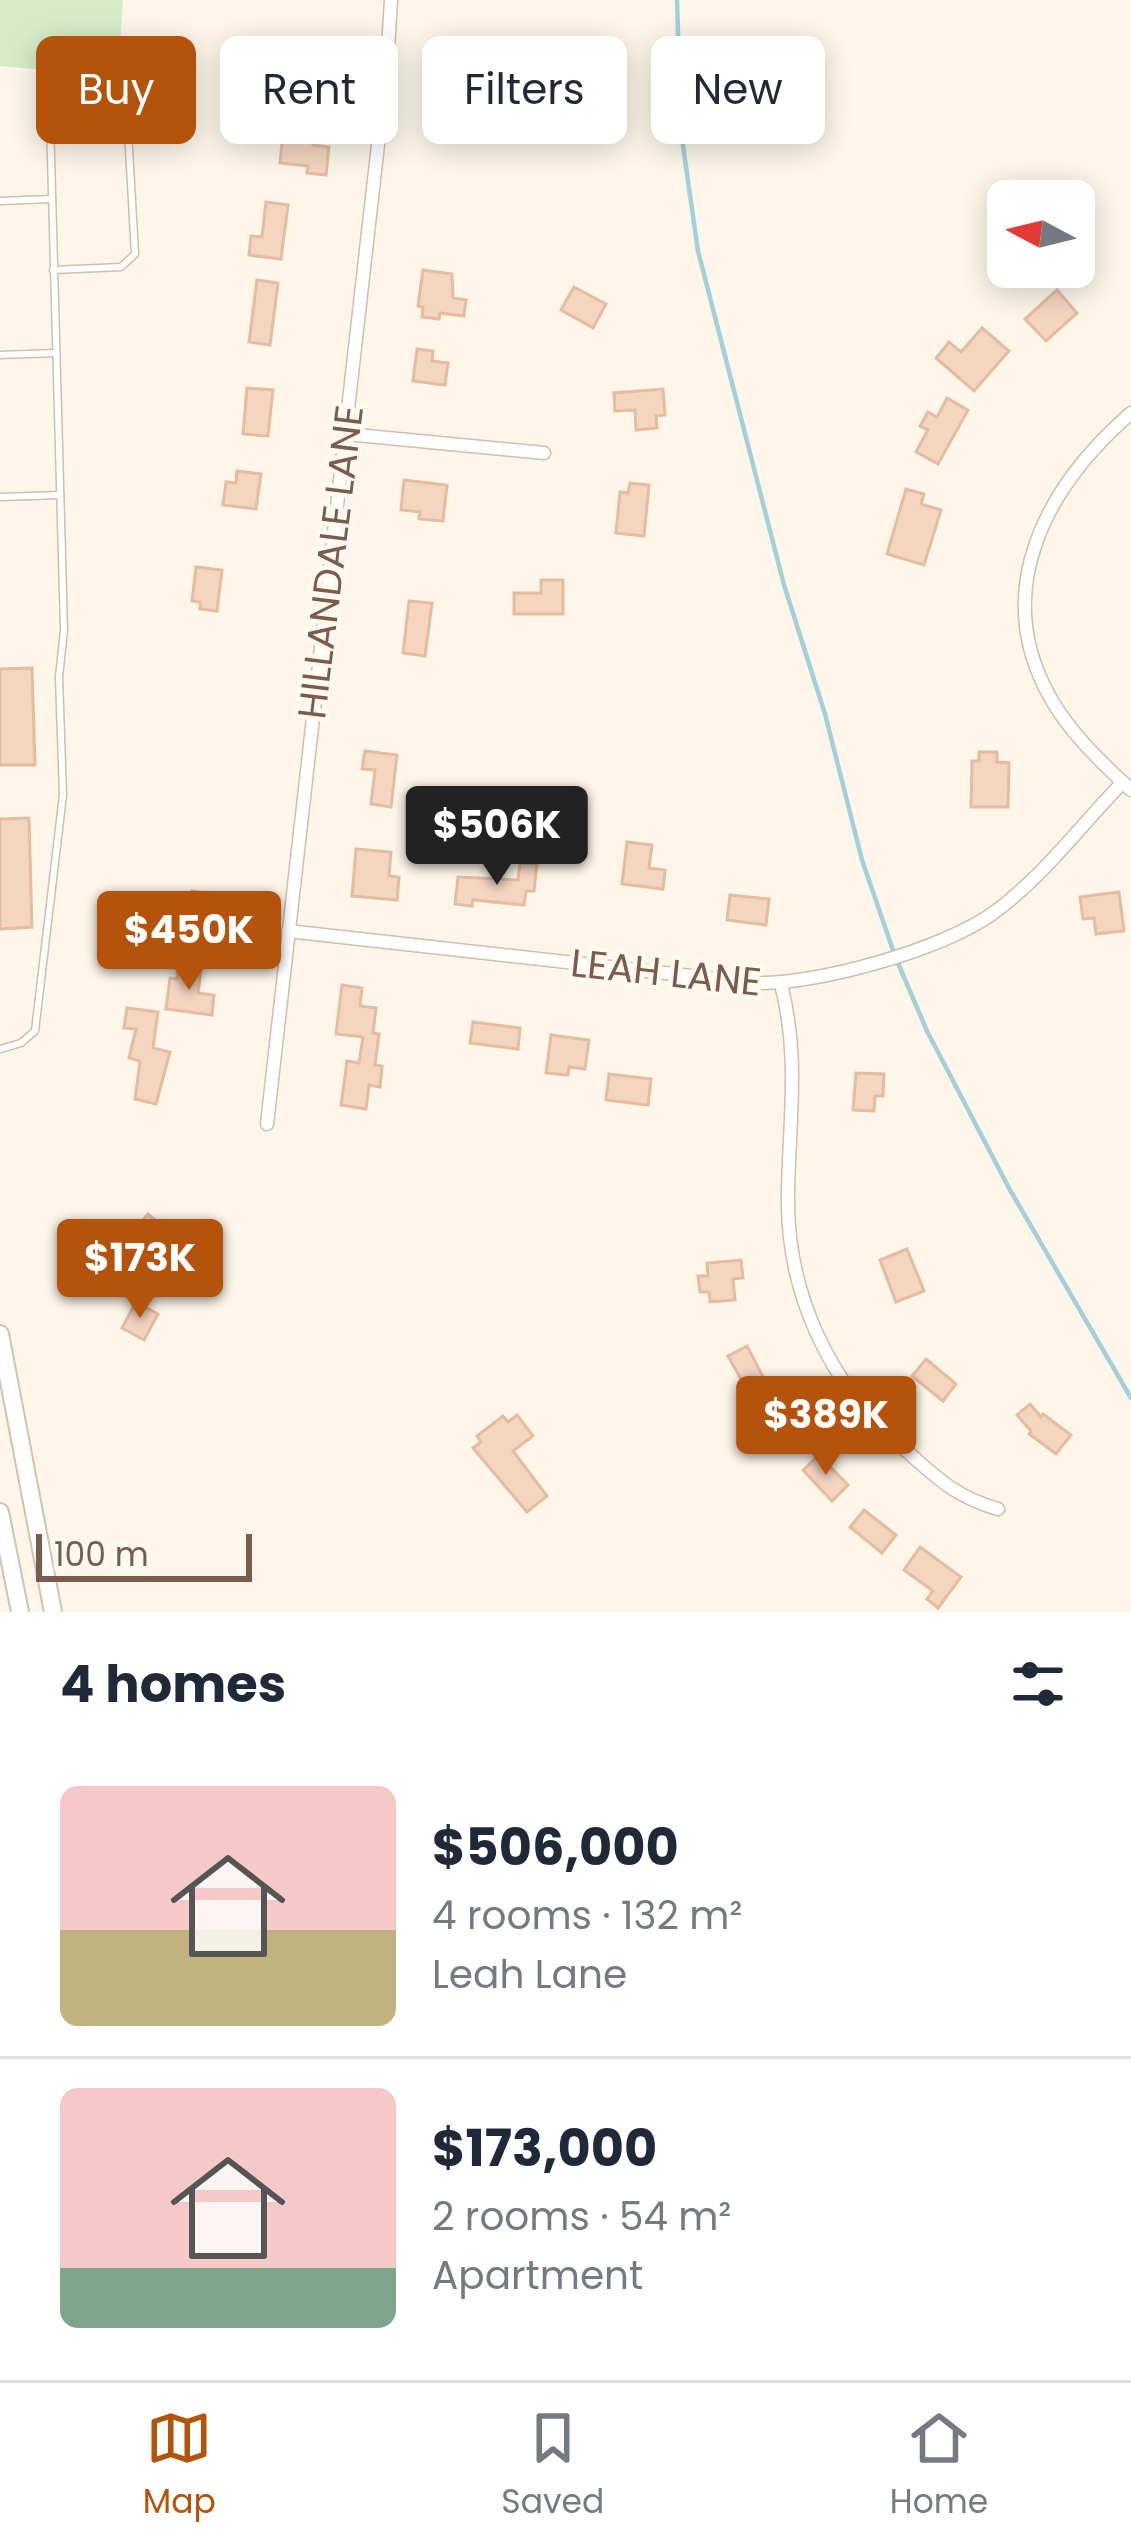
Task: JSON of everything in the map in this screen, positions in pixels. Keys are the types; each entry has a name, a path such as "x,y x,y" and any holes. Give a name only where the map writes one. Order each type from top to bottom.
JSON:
{"main road":[{"path":"0,1334 53,1612"},
{"path":"0,1512 20,1612"}],"street":[{"name":"HILLANDALE LANE","path":"267,1124 391,0"},
{"path":"1127,786 1071,729 1053,702 1033,658 1025,607 1030,560 1055,499 1087,457 1131,413"},
{"path":"346,434 544,453"},
{"name":"LEAH LANE","path":"288,931 781,984 883,959 974,924 1020,889 1127,786"},
{"path":"781,984 789,1017 793,1081 790,1242 818,1338 849,1391 881,1429 965,1499 998,1509"}],"lane":[{"path":"0,1049 21,1043 35,1031 63,795 59,677 64,630 51,144"},
{"path":"53,270 121,267 131,261 135,254 129,144"},
{"path":"0,201 52,199"},
{"path":"0,355 56,353"},
{"path":"0,497 60,495"}],"green space":[{"path":"0,0 123,0 121,36 36,36 36,69 0,66"}],"building":[{"path":"282,144 329,147 326,175 307,173 308,166 280,163"},
{"path":"266,202 288,205 281,259 249,255 251,236 262,237"},
{"path":"423,270 452,274 453,298 466,300 464,316 422,317 423,307 418,306"},
{"path":"257,280 278,283 270,345 249,342"},
{"path":"574,287 606,304 593,328 561,310"},
{"path":"1057,290 1077,313 1046,341 1025,319"},
{"path":"982,328 1009,351 974,391 936,358 949,342 961,352"},
{"path":"417,349 433,351 432,361 448,363 445,385 413,381"},
{"path":"247,388 273,390 268,436 243,434"},
{"path":"663,389 665,415 656,416 657,428 636,430 635,410 615,411 614,393"},
{"path":"947,398 968,410 938,464 916,452 928,430 920,426 928,412 937,417"},
{"path":"237,471 261,474 256,509 223,505 226,482 236,483"},
{"path":"404,480 447,485 443,521 419,519 420,512 401,510"},
{"path":"630,483 649,485 644,536 616,533 620,492 628,493"},
{"path":"906,489 924,494 921,504 941,510 924,565 887,554"},
{"path":"196,567 222,570 217,611 200,609 200,602 192,601"},
{"path":"541,580 563,580 563,614 514,614 514,593 541,593"},
{"path":"409,601 432,603 425,656 403,653"},
{"path":"32,668 35,765 0,765 0,669"},
{"path":"365,751 397,755 391,807 371,804 375,770 362,769"},
{"path":"979,752 997,752 997,762 1009,763 1008,807 971,807 972,761 979,761"},
{"path":"29,818 32,927 0,929 0,819"},
{"path":"627,842 652,845 649,868 665,870 663,889 622,884"},
{"path":"356,849 391,852 389,876 399,877 397,900 352,896"},
{"path":"520,863 537,864 534,891 526,891 524,905 473,900 472,906 455,904 458,877 518,880"},
{"path":"192,891 220,895 215,940 187,936"},
{"path":"1119,892 1124,931 1096,934 1094,918 1083,919 1080,897"},
{"path":"730,895 769,899 766,925 727,920"},
{"path":"178,966 201,968 198,993 214,995 212,1015 166,1009 170,978 177,979"},
{"path":"342,985 362,988 360,1006 376,1008 373,1033 379,1034 375,1065 382,1066 380,1087 369,1085 366,1109 341,1105 347,1061 359,1063 363,1037 336,1034"},
{"path":"127,1008 158,1012 153,1048 170,1052 156,1104 135,1099 140,1061 129,1058 136,1029 124,1028"},
{"path":"473,1022 520,1028 518,1049 470,1043"},
{"path":"551,1035 589,1040 585,1069 569,1067 568,1075 546,1073"},
{"path":"856,1073 884,1074 883,1096 875,1096 874,1111 853,1110"},
{"path":"609,1074 651,1079 648,1105 606,1100"},
{"path":"148,1214 183,1244 161,1270 142,1253 150,1243 135,1230"},
{"path":"907,1249 924,1291 896,1302 880,1260"},
{"path":"741,1260 743,1278 733,1279 735,1300 710,1302 709,1292 700,1292 698,1276 708,1276 707,1263"},
{"path":"136,1302 158,1314 144,1340 122,1328"},
{"path":"747,1346 764,1379 746,1388 728,1356"},
{"path":"926,1359 956,1384 943,1401 912,1376"},
{"path":"1030,1404 1041,1417 1043,1414 1071,1435 1056,1454 1029,1434 1017,1415"},
{"path":"782,1407 806,1436 790,1450 765,1422"},
{"path":"517,1415 533,1436 513,1451 547,1496 527,1512 473,1448 481,1442 477,1436 503,1416 508,1422"},
{"path":"819,1455 848,1485 832,1501 803,1470"},
{"path":"864,1510 896,1535 882,1553 850,1527"},
{"path":"920,1547 961,1577 938,1608 927,1599 933,1591 904,1570"}],"waterway":[{"path":"677,0 681,132 698,251 784,585 825,714 862,860 927,1031 1010,1190 1131,1398"}]}
